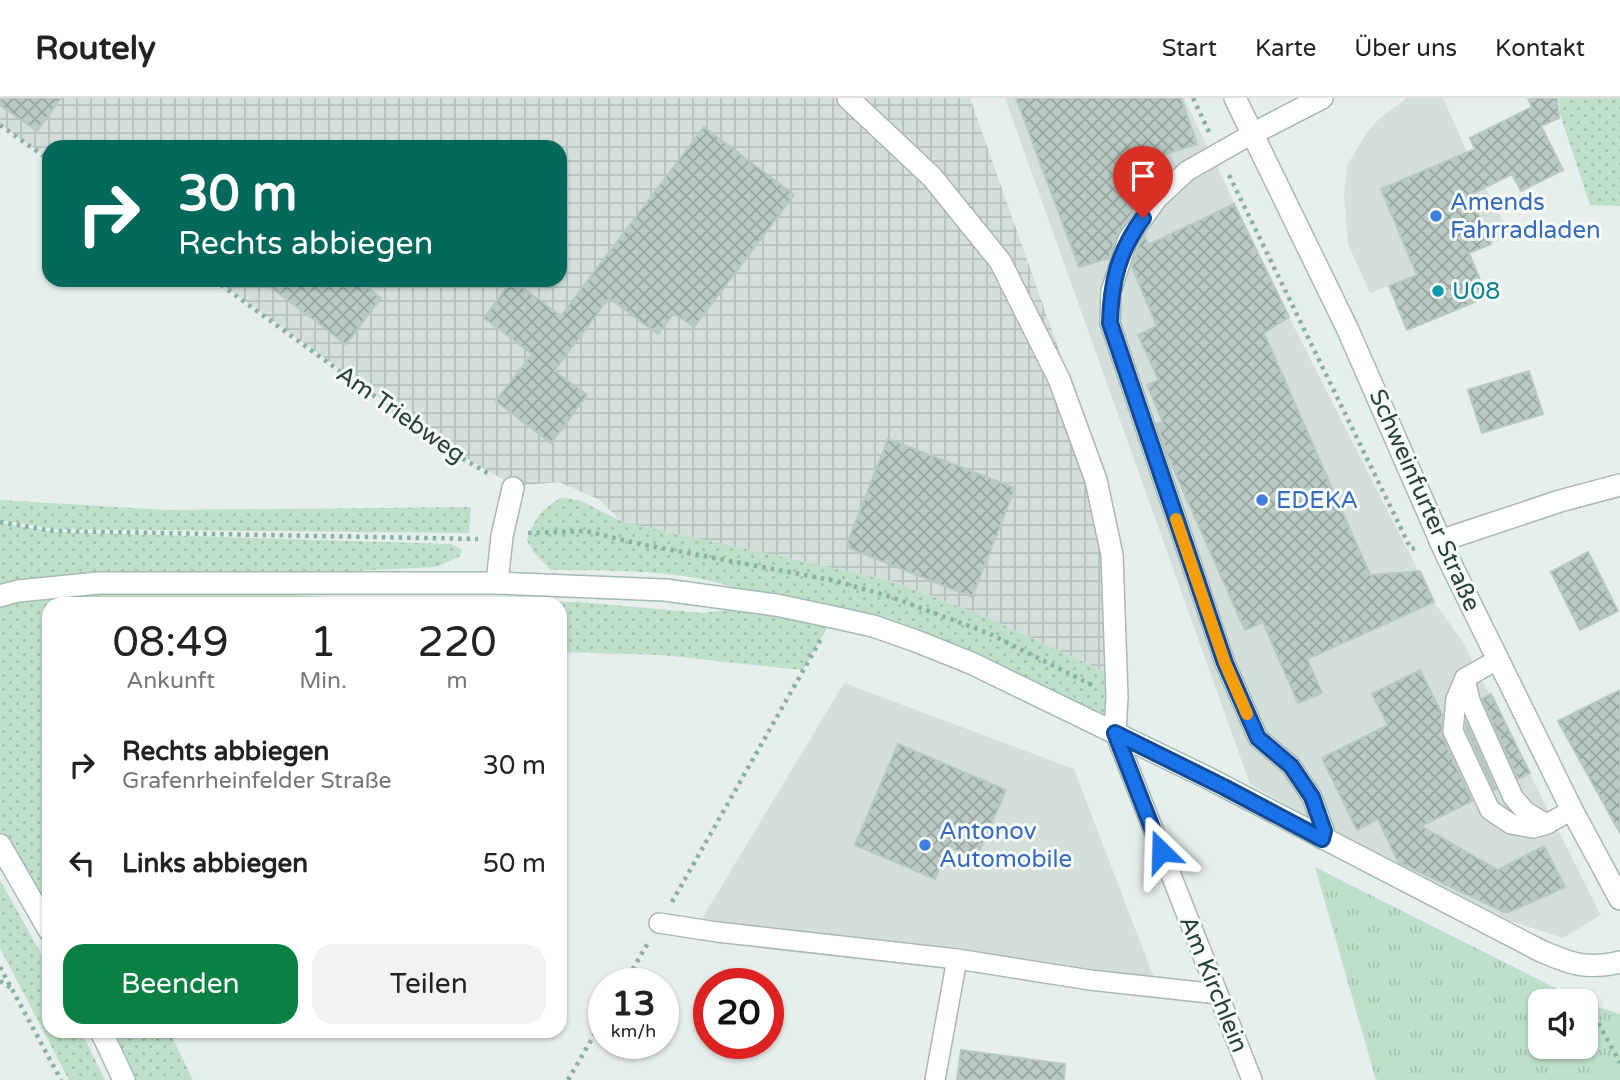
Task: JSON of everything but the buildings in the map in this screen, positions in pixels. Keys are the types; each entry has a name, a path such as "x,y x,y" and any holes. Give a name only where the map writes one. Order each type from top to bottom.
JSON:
{"street":[{"path":"848,98 932,177 1000,261 1059,379 1096,480 1112,555 1117,697 1115,733"},
{"name":"Schweinfurter Straße","path":"1235,98 1348,330 1440,541 1497,660 1620,900"},
{"path":"1252,134 1322,98"},
{"path":"1440,541 1560,501 1620,485"},
{"path":"497,583 502,536 513,488"},
{"path":"0,596 18,591 99,583 497,583 665,590 776,605 873,626 971,663 1115,733 1241,795 1541,951 1584,967 1602,967 1620,962"},
{"path":"0,845 42,918"},
{"path":"104,1038 124,1080"}],"lane":[{"path":"1252,134 1188,171 1158,198 1128,239 1111,291 1110,323 1225,663 1258,738 1291,766 1312,797 1324,831 1322,839"},
{"path":"1497,660 1465,678 1456,699 1453,731 1490,810 1511,824 1532,828 1547,824 1572,810"},
{"path":"1465,678 1470,701 1513,797 1526,812 1547,824"},
{"name":"Am Kirchlein","path":"1115,733 1252,1080"},
{"path":"659,923 731,934 957,959 1090,980 1217,993"},
{"path":"935,1080 957,959"}],"path":[{"path":"1193,98 1410,549 1440,541"},
{"path":"0,125 42,155"},
{"name":"Am Triebweg","path":"224,287 453,453 513,488"},
{"path":"633,968 833,617"},
{"path":"0,967 61,1080"},
{"path":"1584,967 1588,1004 1620,1063"},
{"path":"0,981 12,989"},
{"path":"568,1080 588,1046"}],"shaded area":[{"path":"0,98 970,98 1109,492 1116,677 986,617 892,581 622,522 600,500 559,482 514,486 454,451 226,287 567,287 567,140 42,140 42,154 0,124"},
{"path":"1005,98 1184,98 1289,317 1434,602 1463,642 1601,915 1563,938 1510,921 1390,863 1250,784"},
{"path":"1407,98 1443,98 1468,154 1509,233 1491,244 1370,293 1348,244 1344,196 1347,166 1367,132"},
{"name":"Antonov Automobile","path":"844,683 1074,769 1154,978 700,922"}],"green space":[{"path":"1559,98 1620,98 1620,206 1590,205 1560,114"},
{"path":"561,498 579,500 623,522 892,581 986,617 1116,677 1114,731 834,616 803,670 661,655 567,652 567,602 702,613 776,605 723,584 695,578 637,572 551,570 535,554 527,541 539,515"},
{"path":"0,500 166,510 471,507 469,533 55,529 0,520"},
{"path":"0,523 54,532 451,544 462,550 459,557 436,567 103,583 327,597 42,597 42,915 0,843"},
{"path":"1315,867 1557,989 1528,989 1528,1059 1598,1059 1598,1007 1620,1014 1620,1080 1376,1080"},
{"path":"0,880 42,955 42,1028 0,948"},
{"path":"47,1038 84,1038 105,1080 69,1080"},
{"path":"105,1038 172,1038 193,1080 125,1080"}],"slow traffic":[{"path":"1176,519 1225,663 1247,714"}],"place":[{"name":"Amends Fahrradladen","path":"1436,216"},
{"name":"U08","path":"1438,291"},
{"name":"EDEKA","path":"1262,500"},
{"name":"Antonov Automobile","path":"925,845"}],"route":[{"path":"1143,218 1128,239 1111,291 1110,323 1225,663 1258,738 1291,766 1312,797 1324,831 1322,839 1115,733 1161,851"}]}
